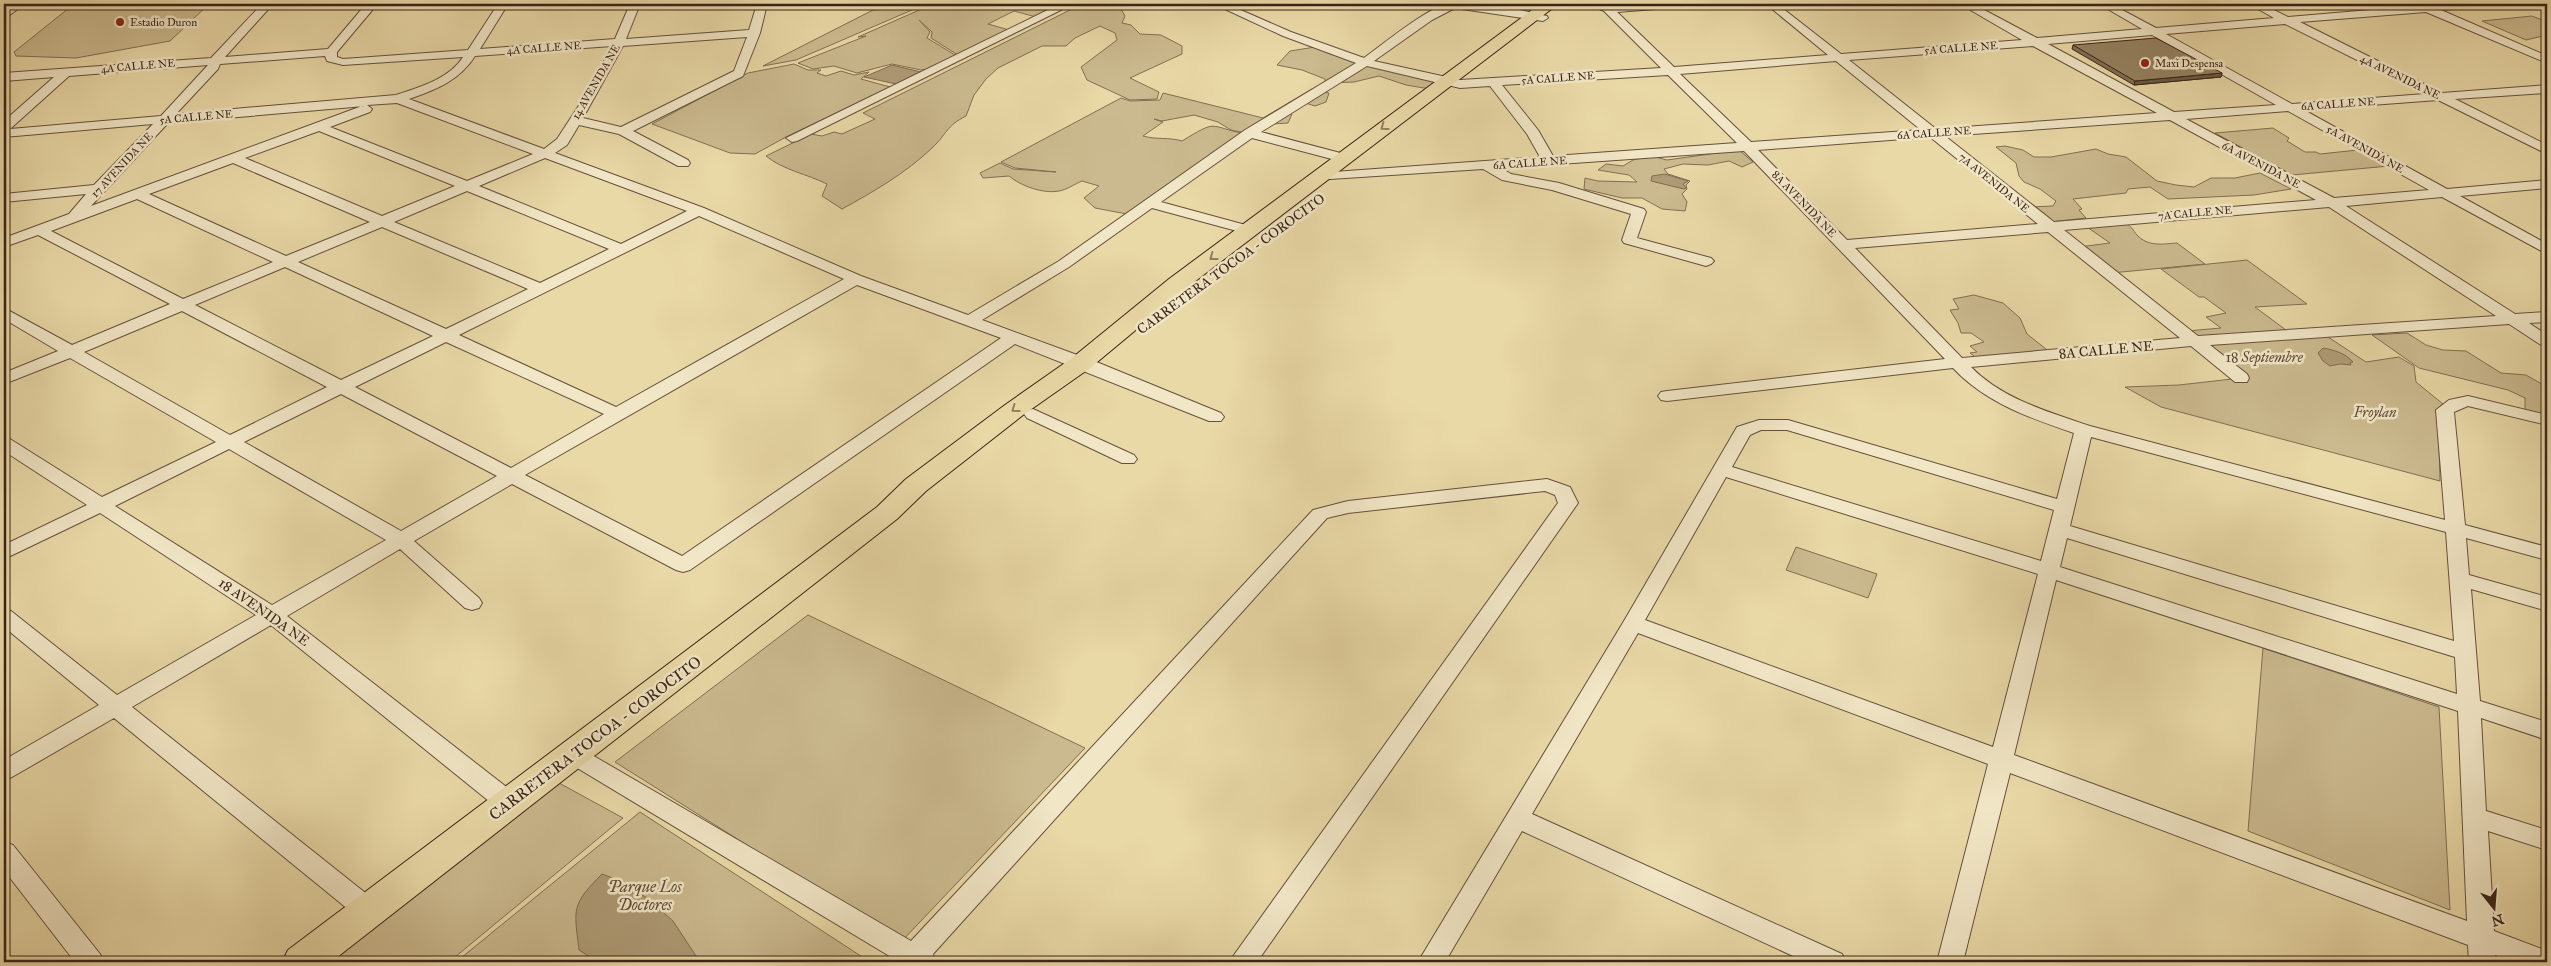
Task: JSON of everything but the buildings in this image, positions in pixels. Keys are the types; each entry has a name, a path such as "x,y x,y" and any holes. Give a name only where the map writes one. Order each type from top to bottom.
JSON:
{"main road":[{"name":"CARRETERA TOCOA - COROCITO","path":"302,962 887,513 916,484 1014,410 1087,365 1347,166 1542,13 1566,4"},
{"name":"CARRETERA TOCOA - COROCITO","path":"887,513 929,491 1034,414 1177,284 1320,177 1347,166"}],"street":[{"path":"4,16 20,4"},
{"name":"17 AVENIDA NE","path":"75,216 98,189 214,68 215,60 268,4"},
{"path":"332,57 372,4 392,4"},
{"path":"4,242 318,126 434,86 450,78 462,68 502,4"},
{"name":"14 AVENIDA NE","path":"4,379 547,153 562,142 574,120 593,93 619,42 635,4"},
{"path":"562,142 617,129 739,73 754,33 762,4"},
{"path":"792,138 1068,4"},
{"path":"1219,4 1287,34 1365,62 1453,83"},
{"path":"970,322 1064,264 1148,203 1250,133 1365,62 1428,18 1453,4 1542,13"},
{"path":"1592,4 1608,9 1681,4"},
{"name":"7A AVENIDA NE","path":"1771,4 2196,341"},
{"name":"6A AVENIDA NE","path":"1964,4 2329,201 2547,342"},
{"name":"5A AVENIDA NE","path":"2104,4 2547,250"},
{"name":"4A AVENIDA NE","path":"2254,4 2547,150"},
{"name":"5A CALLE NE","path":"1453,83 1494,83 2035,42 2426,6 2476,4"},
{"path":"2426,6 2547,54"},
{"path":"2426,6 2547,60"},
{"name":"8A AVENIDA NE","path":"1608,9 1748,147 1976,382 2000,398 2028,412 2084,430 2454,526 2547,553"},
{"name":"4A CALLE NE","path":"4,77 215,60 332,57 342,62 754,33"},
{"path":"4,127 66,72"},
{"path":"1494,83 1533,132 1549,161"},
{"name":"6A CALLE NE","path":"1250,133 1347,166 1486,166 2547,89"},
{"path":"393,100 547,153 698,211 856,279 1087,365 1215,418"},
{"name":"5A CALLE NE","path":"4,133 393,100"},
{"path":"574,120 617,129 683,163"},
{"path":"318,126 621,249"},
{"path":"233,158 540,290"},
{"path":"1486,166 1507,177 1554,186 1638,212 1636,225 1629,240 1706,261"},
{"name":"7A CALLE NE","path":"1844,245 2329,201 2547,184"},
{"path":"4,198 98,189"},
{"path":"138,194 617,414"},
{"path":"1148,203 1248,230"},
{"path":"4,553 698,211"},
{"path":"39,230 683,565 1012,338"},
{"path":"4,771 617,414 856,279"},
{"path":"4,313 228,443 401,540 472,603"},
{"name":"8A CALLE NE","path":"1667,396 1957,363 2196,341 2547,318"},
{"path":"2196,341 2241,378"},
{"path":"2482,962 2466,652 2445,410 2455,404 2468,401 2547,420"},
{"path":"1034,414 1128,459"},
{"path":"1431,962 1632,623 1743,431 1759,425 1788,425 2064,507"},
{"path":"1950,962 2084,430"},
{"name":"18 AVENIDA NE","path":"4,443 273,616 509,803"},
{"path":"1720,469 2048,570 2547,731"},
{"path":"572,754 915,960 1320,514 1348,507 1546,485 1563,491 1568,503 1242,962"},
{"path":"2059,529 2466,652"},
{"path":"2459,579 2547,604"},
{"path":"4,616 369,911"},
{"path":"1632,623 2545,962"},
{"path":"2473,816 2547,840"},
{"path":"1516,818 1832,962"},
{"path":"4,852 91,962"}],"green space":[{"name":"Estadio Duron","path":"74,4 209,4 170,41 76,58 16,56 14,52"},
{"path":"966,4 1065,4 1036,17 1014,11 988,24 1009,30 958,55 931,38 932,32 919,20 930,32 927,38 955,55 930,69 921,70 892,64 857,73 834,66 813,69 798,63 866,36 858,37 926,7"},
{"path":"1082,4 1122,4 1121,9 1125,16 1122,23 1131,25 1140,34 1161,35 1182,46 1182,54 1130,78 1159,92 1157,99 1130,100 1087,80 1081,67 1117,40 1115,33 1100,26 1075,38 1066,46 1042,46 998,68 986,79 974,95 966,116 950,127 922,157 889,182 842,209 822,196 827,184 787,168 766,156 811,134 822,136 834,132 842,134 875,119 863,113"},
{"path":"919,7 796,60 763,66 873,10"},
{"path":"2532,16 2547,22 2547,35 2526,40 2482,21"},
{"path":"1315,47 1441,83 1430,89 1406,85 1379,76 1354,82 1325,83 1325,79 1302,70 1277,65 1290,51"},
{"path":"794,64 808,70 821,70 817,73 826,76 841,71 854,75 869,72 861,79 890,87 755,154 730,153 652,124 748,73"},
{"path":"1312,89 1329,93 1326,102 1315,106 1302,102 1287,111 1292,114 1288,123 1272,124 1246,133 1231,130 1218,122 1194,115 1162,121 1154,119 1163,122 1143,136 1182,141 1213,126 1245,134 1127,214 1095,208 1084,198 1099,186 1082,181 1068,188 1053,192 1026,186 1009,176 983,178 980,173 1000,163 1013,169 1056,172 1015,168 1001,162 1121,98 1130,101 1160,100 1163,93 1263,118"},
{"path":"2273,128 2289,138 2287,141 2305,152 2320,154 2358,150 2389,166 2292,175 2215,133"},
{"path":"2005,146 2023,150 2034,157 2051,157 2096,149 2108,154 2126,157 2157,181 2176,185 2194,187 2211,178 2235,178 2260,173 2291,189 2254,195 2168,199 2150,187 2128,189 2126,193 2073,199 2082,209 2079,210 2086,218 2050,222 2031,207 2053,206 2056,201 2040,189 2024,182 2019,176 2016,163 1996,147"},
{"path":"1739,150 1753,162 1742,167 1729,161 1708,165 1683,164 1664,169 1668,174 1690,181 1686,185 1687,189 1682,194 1687,202 1685,211 1662,209 1642,198 1622,198 1584,189 1585,178 1598,181 1637,182 1629,175 1598,170 1606,164 1623,166 1633,160 1651,156 1667,160"},
{"path":"2126,224 2141,239 2156,244 2177,243 2205,264 2111,273 2079,247 2110,243 2087,227"},
{"path":"2247,260 2307,304 2255,307 2290,333 2197,339 2187,331 2221,328 2206,317 2226,313 2204,297 2199,297 2161,269"},
{"path":"1974,295 2003,303 2020,318 2027,334 2051,353 1979,360 1970,353 1977,352 1970,346 1984,342 1971,333 1961,333 1958,323 1950,310 1959,309 1953,299"},
{"name":"Froylan","path":"2322,333 2366,362 2399,357 2414,366 2416,382 2443,404 2438,408 2440,481 2161,407 2125,387 2179,385 2241,378 2196,341"},
{"path":"2407,333 2426,345 2443,350 2466,351 2501,373 2526,375 2547,387 2547,416 2525,411 2525,398 2508,390 2419,368 2372,335"},
{"path":"1796,547 1877,574 1868,598 1786,570"},
{"path":"808,615 1085,748 901,942 615,762"},
{"path":"2263,648 2439,707 2450,910 2248,831"},
{"path":"539,772 623,818 449,962 291,962"},
{"name":"Parque Los Doctores","path":"640,812 870,962 456,962"}],"shaded area":[{"path":"892,65 921,72 896,84 864,77"},
{"path":"1665,174 1688,181 1683,184 1686,188 1651,181 1652,176"},
{"path":"2323,348 2339,352 2353,362 2350,363 2351,365 2340,364 2330,366 2323,361 2318,353"},
{"path":"602,874 618,880 647,898 673,921 696,956 708,962 592,962 590,957 579,950 576,916 580,901"}],"place":[{"name":"Estadio Duron","path":"120,22"},
{"name":"Maxi Despensa","path":"2145,63"}],"park label":[{"name":"18 Septiembre","path":"2264,357"}]}
